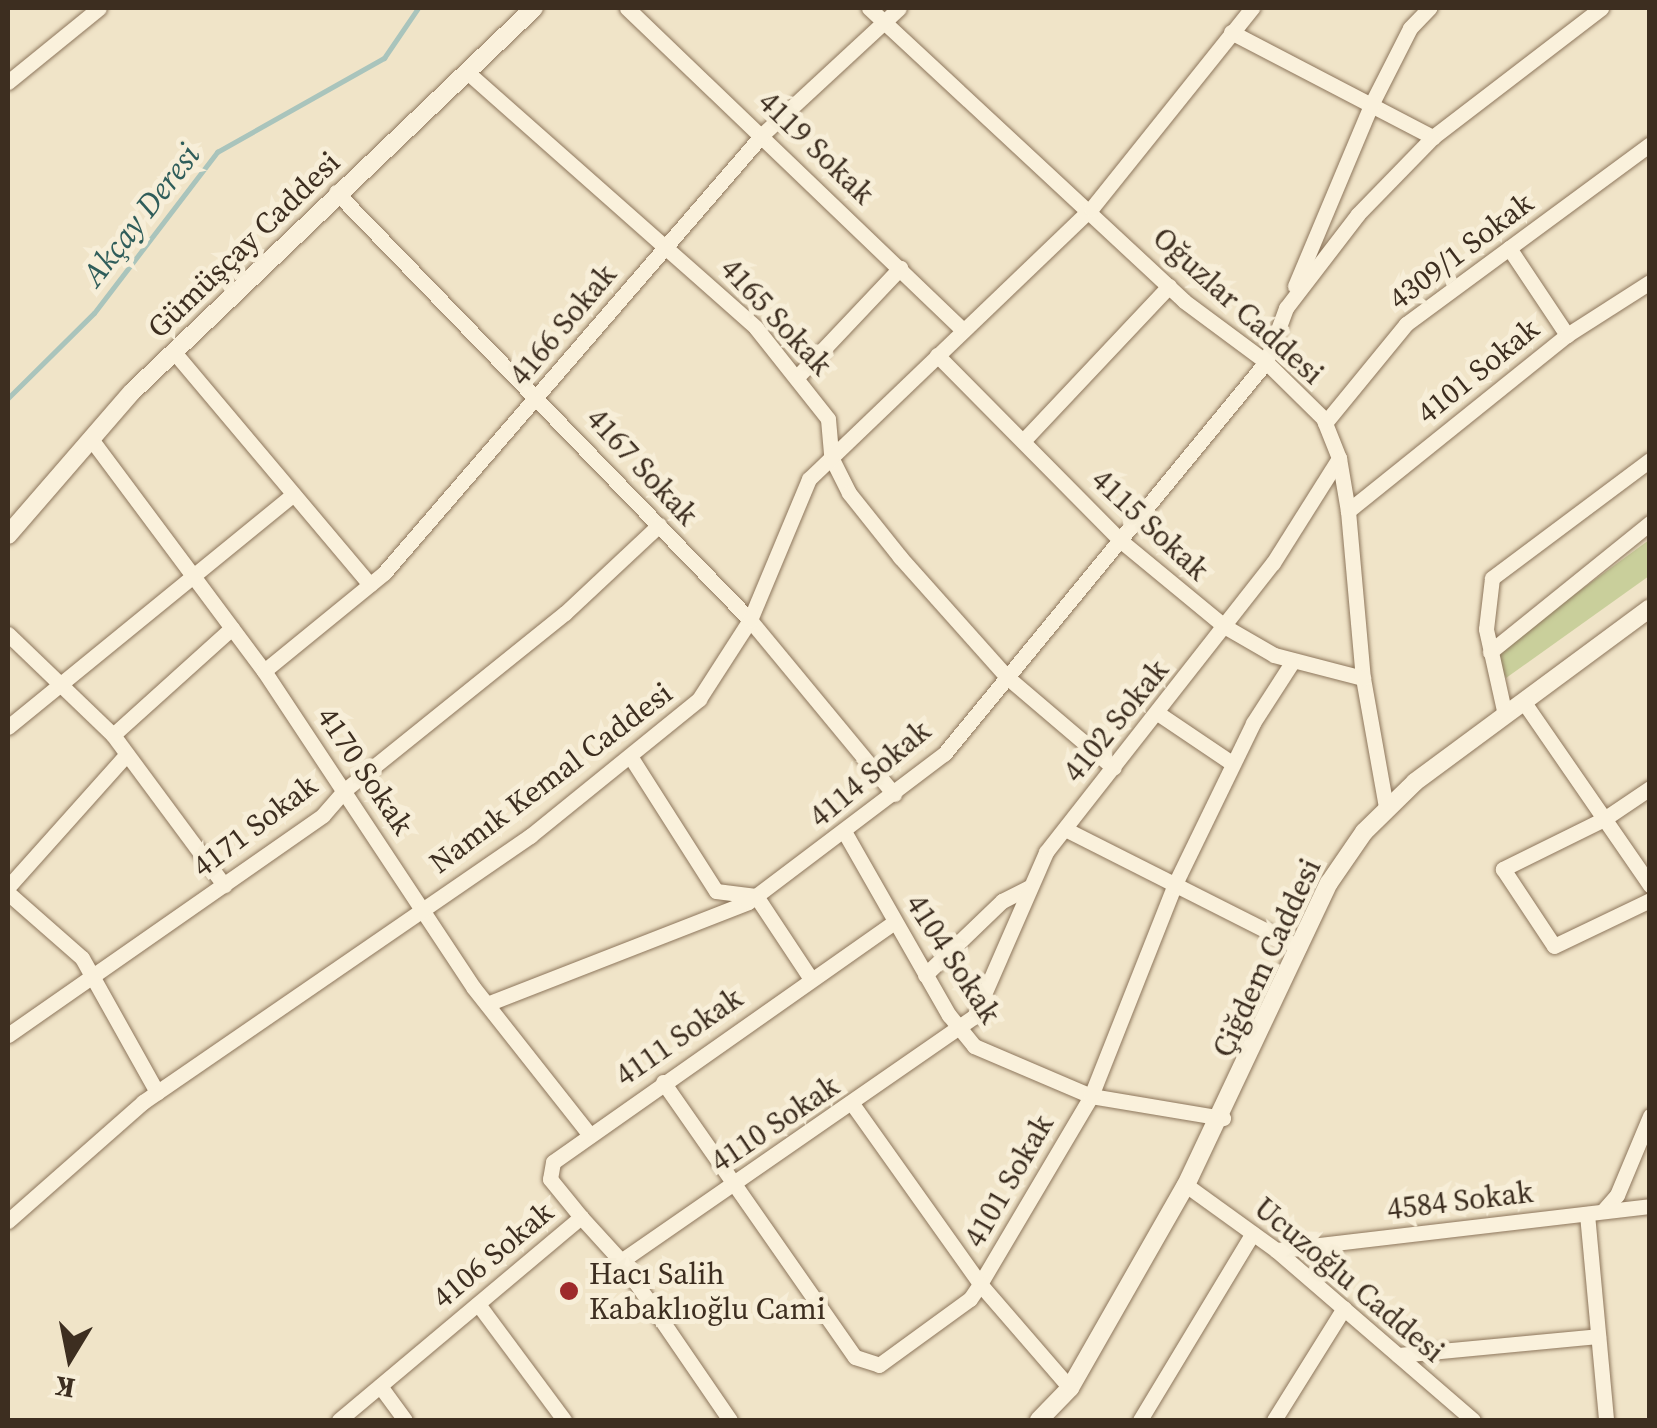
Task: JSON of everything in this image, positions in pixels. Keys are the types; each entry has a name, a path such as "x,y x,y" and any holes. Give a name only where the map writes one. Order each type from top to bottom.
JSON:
{"street":[{"path":"8,82 99,8"},
{"name":"Gümüşçay Caddesi","path":"8,535 174,352 336,192 534,8"},
{"name":"4119 Sokak","path":"628,8 764,134 963,330"},
{"name":"Oğuzlar Caddesi","path":"869,8 1170,286 1266,362 1325,423 1339,458 1348,511 1363,678 1386,807"},
{"name":"4166 Sokak","path":"264,671 370,585 538,398 764,134 898,8"},
{"name":"Namık Kemal Caddesi","path":"8,1220 156,1092 530,836 707,690 750,620 810,479 1091,209 1252,8"},
{"path":"1286,308 1370,105 1410,28 1429,8"},
{"path":"1286,308 1358,214 1433,137 1601,8"},
{"path":"1231,32 1433,137"},
{"name":"4165 Sokak","path":"466,71 667,244 798,376 828,418 831,458 849,493 1007,677 1114,768"},
{"name":"4309/1 Sokak","path":"1325,423 1406,324 1650,144"},
{"name":"4167 Sokak","path":"336,192 750,620 894,794"},
{"path":"1509,248 1567,335"},
{"path":"798,376 900,268"},
{"name":"4101 Sokak","path":"1348,511 1567,335 1650,282"},
{"path":"1023,441 1170,286"},
{"name":"4114 Sokak","path":"487,1004 706,923 756,896 845,833 944,754 1266,362 1286,308"},
{"path":"174,352 370,585"},
{"name":"4115 Sokak","path":"937,354 1121,541 1224,626 1293,661 1363,678"},
{"name":"4170 Sokak","path":"91,440 264,671 487,1004 590,1134"},
{"name":"4102 Sokak","path":"960,1032 974,1017 1029,887 1065,829 1224,626 1339,458"},
{"path":"1504,715 1485,607 1492,578 1650,460"},
{"path":"8,727 196,579 292,495"},
{"name":"4171 Sokak","path":"8,1036 323,816 346,789 565,613 658,524"},
{"path":"1490,652 1650,524"},
{"name":"Çiğdem Caddesi","path":"1038,1420 1070,1388 1186,1186 1346,855 1386,807 1650,608"},
{"path":"113,734 232,628"},
{"path":"8,634 59,687 113,734 224,885"},
{"name":"4101 Sokak","path":"663,1082 866,1364 878,1365 970,1299 1091,1096 1174,886 1233,764 1293,661"},
{"path":"1523,702 1650,885"},
{"path":"1158,714 1233,764"},
{"path":"127,754 10,899 82,958 156,1092"},
{"path":"630,756 716,891 756,896 811,979"},
{"path":"1650,788 1604,819 1504,868 1554,946 1650,900"},
{"path":"1065,829 1299,947"},
{"name":"4104 Sokak","path":"845,833 960,1032 1001,1060 1091,1096 1222,1118"},
{"path":"925,975 1002,901 1029,887"},
{"name":"4111 Sokak","path":"581,1216 547,1173 590,1134 894,922"},
{"name":"4110 Sokak","path":"621,1261 960,1032"},
{"path":"853,1105 980,1284 1070,1388"},
{"path":"1606,1420 1598,1336 1595,1212 1617,1195 1650,1116"},
{"name":"Ucuzoğlu Caddesi","path":"1186,1186 1276,1250 1474,1420"},
{"name":"4584 Sokak","path":"1276,1250 1650,1206"},
{"name":"4106 Sokak","path":"340,1420 581,1216 621,1261 723,1418"},
{"path":"1140,1420 1253,1233"},
{"path":"478,1304 564,1420"},
{"path":"1274,1420 1344,1308"},
{"path":"1398,1355 1598,1336"},
{"path":"380,1386 405,1420"}],"green space":[{"path":"1649,540 1649,576 1506,678 1498,662 1503,647"}],"waterway":[{"name":"Akçay Deresi","path":"8,398 94,313 217,152 384,58 418,8"}],"place":[{"name":"Hacı Salih Kabaklıoğlu Cami","path":"569,1291"}]}
